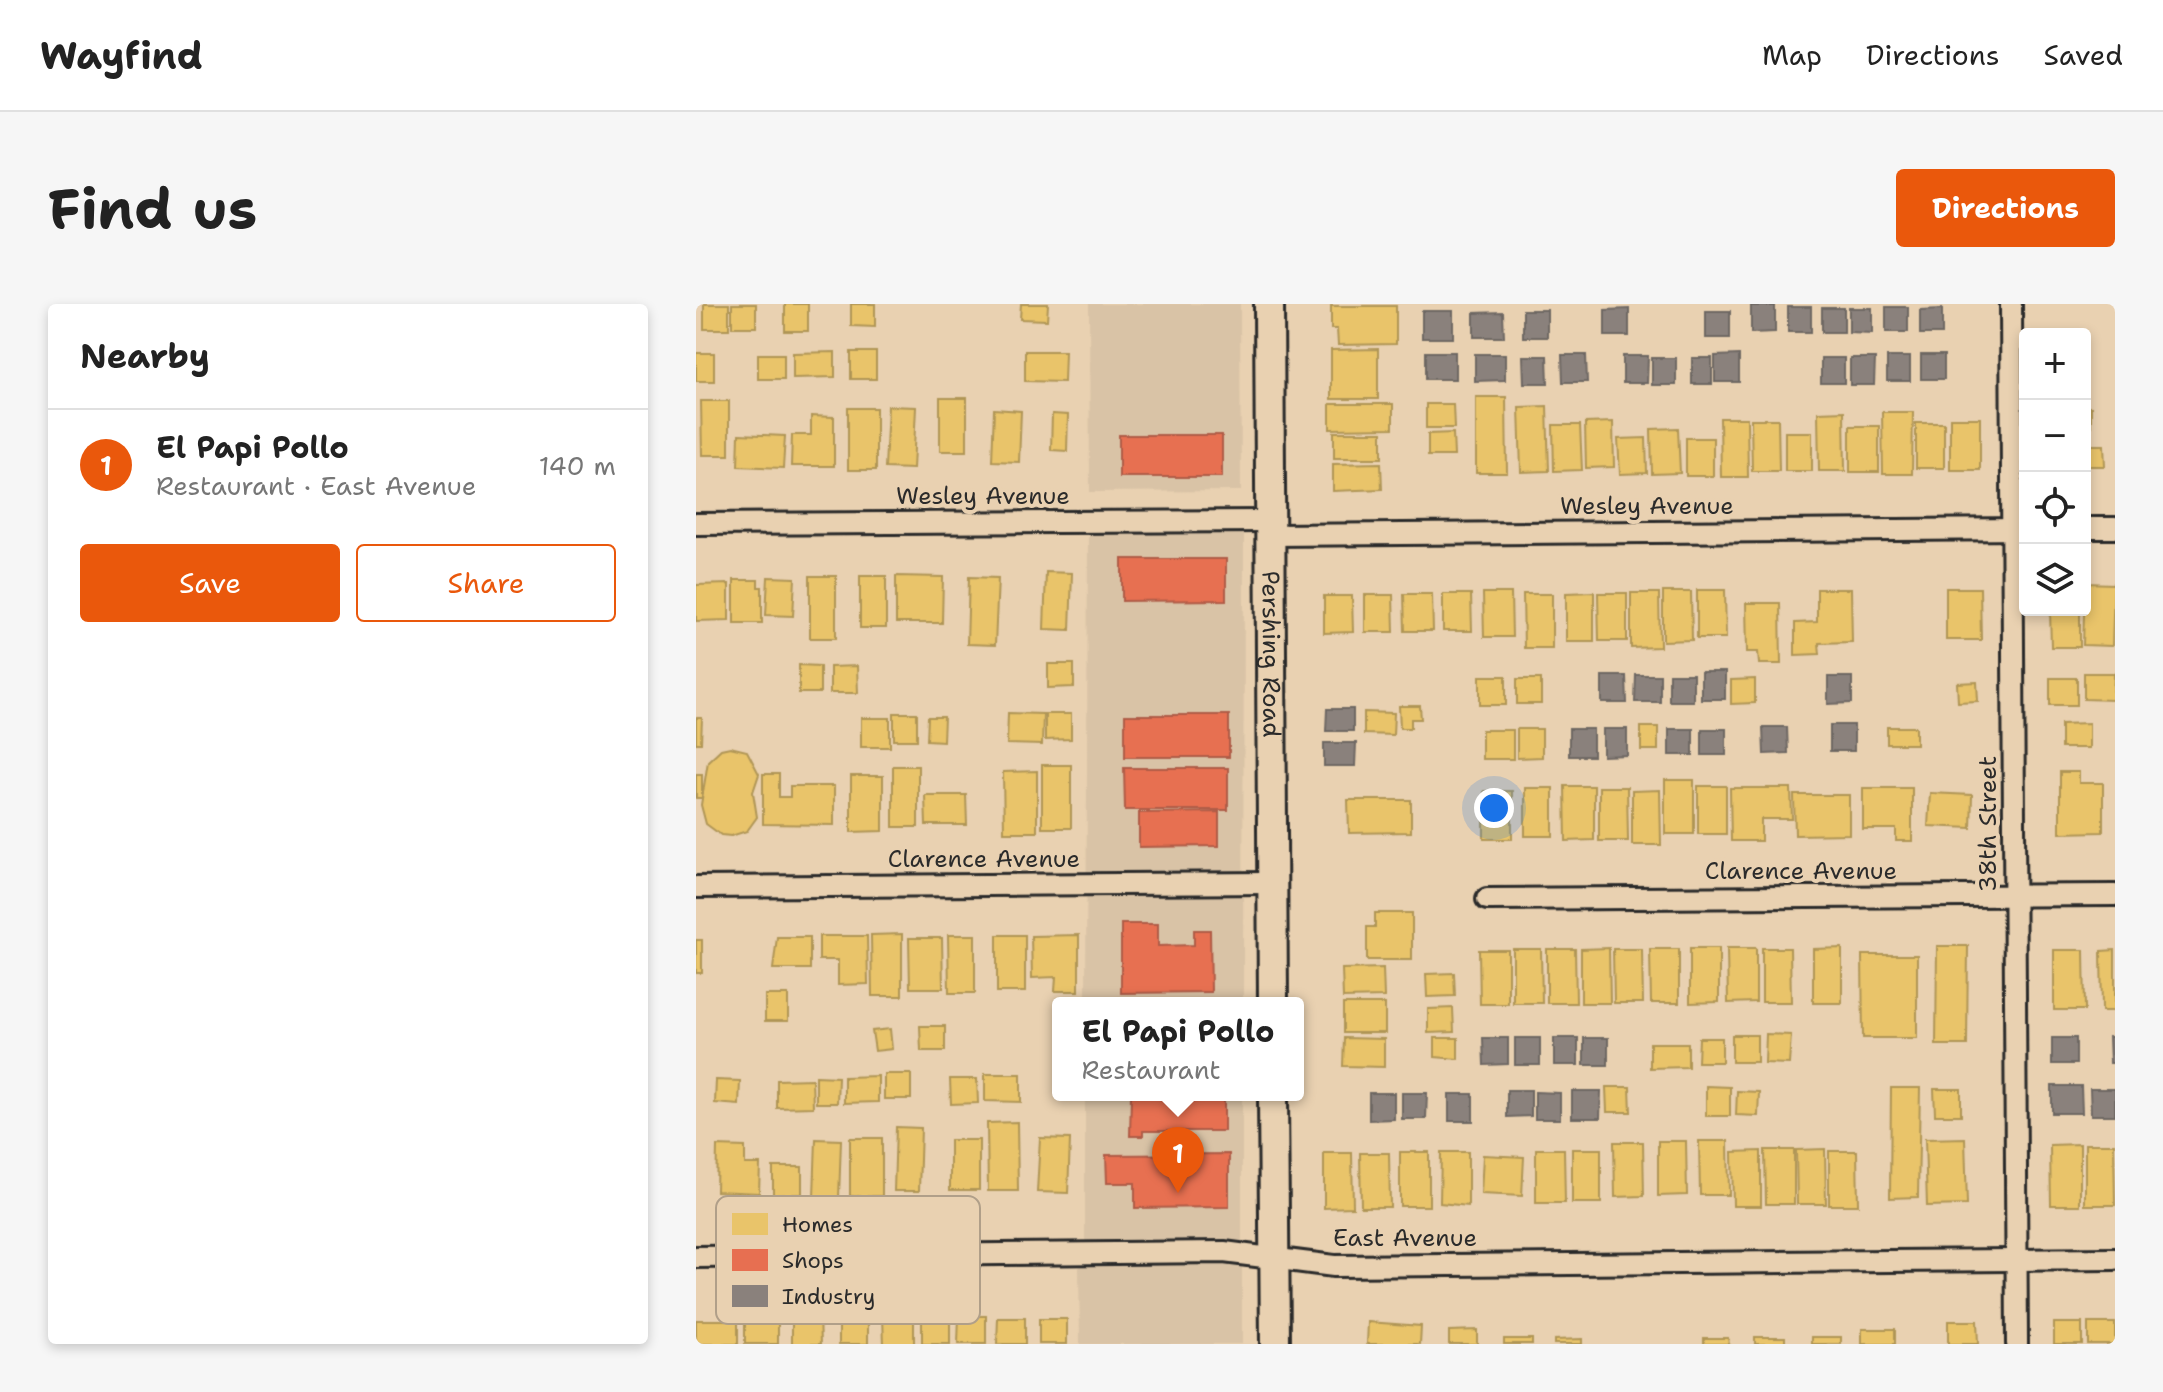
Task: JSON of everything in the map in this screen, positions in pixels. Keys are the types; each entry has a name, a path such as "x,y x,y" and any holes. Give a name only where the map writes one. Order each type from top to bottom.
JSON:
{"main road":[{"name":"Pershing Road","path":"1269,304 1273,997"},
{"path":"1273,1101 1275,1344"}],"street":[{"name":"38th Street","path":"2011,304 2019,529 2015,896 2017,1344"},
{"name":"Wesley Avenue","path":"696,524 2019,529"},
{"path":"2091,528 2115,528"},
{"name":"Clarence Avenue","path":"696,887 1272,883"},
{"name":"Clarence Avenue","path":"1487,899 2115,895"},
{"name":"East Avenue","path":"980,1254 1224,1252 1334,1266 2115,1259"},
{"name":"East Avenue","path":"696,1257 716,1257"}],"shaded area":[{"path":"1089,304 1240,304 1241,491 1090,492"},
{"path":"1088,532 1244,533 1243,997 1086,997"},
{"path":"1085,1101 1242,1101 1242,1344 1080,1344 1079,1268 1085,1260"}],"building: Homes":[{"path":"704,304 729,304 729,329 704,329"},
{"path":"732,304 756,304 756,327 732,327"},
{"path":"785,304 808,304 808,331 785,331"},
{"path":"851,304 875,304 875,327 851,326"},
{"path":"1021,304 1048,304 1047,320 1020,319"},
{"path":"1331,306 1396,306 1396,344 1338,345 1337,329 1331,329"},
{"path":"1378,349 1378,399 1331,399 1331,350"},
{"path":"1025,351 1065,351 1064,382 1025,381"},
{"path":"835,352 835,377 793,378 793,353"},
{"path":"851,352 876,352 876,379 851,379"},
{"path":"696,353 714,353 714,381 696,381"},
{"path":"758,354 784,354 784,379 758,379"},
{"path":"1476,397 1506,397 1507,473 1476,473"},
{"path":"940,398 967,398 967,451 940,451"},
{"path":"701,401 729,401 729,455 702,455"},
{"path":"1330,404 1393,404 1393,428 1330,429"},
{"path":"1426,404 1453,404 1454,428 1426,428"},
{"path":"888,406 916,407 913,469 885,468"},
{"path":"1547,406 1549,471 1521,472 1519,407"},
{"path":"848,408 876,408 876,470 848,470"},
{"path":"994,409 1021,411 1019,462 992,461"},
{"path":"1844,411 1845,471 1819,471 1818,412"},
{"path":"1882,412 1913,412 1912,474 1883,474"},
{"path":"1052,414 1068,415 1067,451 1051,450"},
{"path":"811,416 834,417 834,466 791,466 792,435 811,435"},
{"path":"1720,418 1747,418 1748,477 1721,477"},
{"path":"1950,418 1980,418 1980,470 1950,470"},
{"path":"1751,419 1778,419 1779,471 1752,471"},
{"path":"1613,422 1614,467 1586,468 1585,423"},
{"path":"1916,423 1944,423 1944,468 1916,468"},
{"path":"1553,425 1580,425 1582,470 1554,471"},
{"path":"1850,426 1879,426 1879,472 1850,472"},
{"path":"1678,428 1680,473 1652,474 1651,429"},
{"path":"1334,432 1382,432 1382,458 1334,458"},
{"path":"1785,432 1812,432 1812,471 1785,471"},
{"path":"1453,433 1454,456 1428,456 1428,434"},
{"path":"739,434 785,436 783,468 738,466"},
{"path":"1646,438 1647,473 1620,474 1618,439"},
{"path":"1686,438 1713,438 1713,476 1686,476"},
{"path":"2091,445 2104,445 2105,466 2091,466"},
{"path":"1381,463 1382,489 1333,491 1333,464"},
{"path":"1046,572 1072,573 1070,630 1044,629"},
{"path":"810,576 836,576 836,638 810,638"},
{"path":"860,576 886,576 886,628 860,628"},
{"path":"896,576 943,577 942,623 896,623"},
{"path":"768,577 795,578 793,616 766,615"},
{"path":"969,577 998,578 995,645 967,644"},
{"path":"734,580 758,580 758,587 762,587 762,623 734,623"},
{"path":"2091,583 2114,584 2112,646 2083,645 2084,616 2091,616"},
{"path":"729,584 729,620 696,621 696,585"},
{"path":"1946,588 1980,588 1981,640 1946,640"},
{"path":"1817,589 1851,589 1852,642 1819,643 1820,654 1795,655 1795,623 1817,622"},
{"path":"1697,590 1725,590 1726,638 1697,638"},
{"path":"1594,592 1594,641 1566,641 1566,593"},
{"path":"1663,592 1691,592 1692,640 1663,641"},
{"path":"1483,593 1511,593 1512,637 1484,637"},
{"path":"1598,593 1627,593 1627,641 1599,641"},
{"path":"1631,593 1659,593 1660,647 1631,648"},
{"path":"1404,594 1432,594 1433,631 1405,631"},
{"path":"1443,594 1471,594 1472,631 1443,631"},
{"path":"1523,594 1552,594 1552,648 1524,648"},
{"path":"1365,595 1393,595 1394,632 1365,632"},
{"path":"1324,596 1352,596 1353,632 1324,633"},
{"path":"1746,603 1780,603 1781,664 1759,664 1758,652 1747,652"},
{"path":"2050,616 2080,616 2080,647 2051,647"},
{"path":"1048,664 1074,664 1074,687 1048,688"},
{"path":"799,665 820,666 820,693 799,693"},
{"path":"857,666 858,693 830,693 830,667"},
{"path":"2084,673 2114,673 2113,700 2084,699"},
{"path":"1480,676 1506,676 1506,705 1480,705"},
{"path":"2050,678 2077,678 2077,705 2050,705"},
{"path":"1517,679 1541,679 1541,704 1517,704"},
{"path":"1755,679 1755,703 1731,704 1731,680"},
{"path":"1977,682 1978,701 1958,702 1957,683"},
{"path":"1399,706 1420,706 1421,719 1411,719 1411,728 1400,728"},
{"path":"1364,712 1394,713 1393,735 1364,734"},
{"path":"894,713 917,713 917,740 894,740"},
{"path":"1008,713 1043,714 1042,745 1007,744"},
{"path":"1045,714 1071,714 1071,739 1045,740"},
{"path":"928,717 944,717 943,741 927,740"},
{"path":"696,718 702,718 701,743 696,743"},
{"path":"861,718 890,718 890,747 861,747"},
{"path":"2089,723 2089,748 2061,748 2061,724"},
{"path":"1641,727 1658,727 1658,750 1641,750"},
{"path":"1887,727 1916,727 1916,744 1887,744"},
{"path":"1517,729 1542,729 1542,757 1517,758"},
{"path":"1482,730 1513,730 1513,759 1482,759"},
{"path":"730,747 747,751 759,774 753,792 757,817 747,831 731,836 721,835 706,824 701,805 708,761 721,749"},
{"path":"1042,765 1071,765 1071,828 1042,828"},
{"path":"893,766 918,766 918,827 893,827"},
{"path":"1037,771 1037,832 1004,832 1003,772"},
{"path":"2060,772 2079,772 2079,783 2103,783 2103,832 2060,833"},
{"path":"696,774 702,774 702,798 696,798"},
{"path":"763,774 779,774 779,797 790,797 790,786 834,786 834,825 763,824"},
{"path":"851,776 883,776 883,831 851,832"},
{"path":"1665,780 1694,780 1694,834 1665,834"},
{"path":"1565,786 1594,786 1594,840 1566,841"},
{"path":"1698,786 1726,786 1726,834 1698,834"},
{"path":"1599,787 1627,787 1628,841 1599,841"},
{"path":"1525,788 1553,788 1553,836 1525,836"},
{"path":"1730,788 1791,788 1792,819 1761,819 1761,841 1731,841"},
{"path":"1863,788 1912,788 1912,841 1896,841 1896,829 1863,829"},
{"path":"1660,790 1661,845 1632,845 1632,791"},
{"path":"1484,791 1512,791 1512,839 1484,839"},
{"path":"1930,793 1972,795 1971,828 1928,826"},
{"path":"925,795 966,795 967,825 926,825"},
{"path":"1794,795 1849,795 1849,834 1795,835"},
{"path":"1348,800 1411,800 1411,832 1349,833"},
{"path":"1375,913 1412,913 1412,960 1367,960 1367,927 1375,927"},
{"path":"902,934 902,996 872,996 871,935"},
{"path":"948,935 975,935 975,993 949,993"},
{"path":"997,935 1025,935 1025,992 997,992"},
{"path":"1079,935 1079,991 1055,991 1056,977 1032,978 1031,936"},
{"path":"819,936 867,936 868,984 838,985 838,960 819,960"},
{"path":"777,937 810,937 810,969 773,969"},
{"path":"909,938 942,938 943,988 910,988"},
{"path":"696,940 702,940 702,973 696,973"},
{"path":"1937,946 1968,946 1967,1045 1936,1045"},
{"path":"1609,948 1610,1003 1581,1003 1581,949"},
{"path":"1690,948 1719,948 1719,1002 1690,1003"},
{"path":"1727,948 1756,948 1756,1002 1728,1003"},
{"path":"1762,948 1790,948 1791,1002 1762,1002"},
{"path":"1842,948 1842,1003 1813,1003 1813,949"},
{"path":"1513,949 1541,949 1542,1003 1513,1003"},
{"path":"1547,949 1575,949 1576,1003 1547,1003"},
{"path":"1613,949 1642,949 1643,1003 1614,1003"},
{"path":"1650,949 1679,949 1679,1003 1651,1003"},
{"path":"1479,950 1508,950 1508,1004 1480,1004"},
{"path":"2054,950 2084,950 2085,1010 2054,1010"},
{"path":"2115,950 2115,1011 2102,1011 2101,951"},
{"path":"1862,955 1917,955 1917,1038 1863,1038"},
{"path":"1383,968 1384,997 1343,998 1342,969"},
{"path":"1454,973 1455,996 1427,997 1426,974"},
{"path":"765,995 788,995 788,1021 765,1021"},
{"path":"1343,1004 1385,1004 1385,1033 1343,1033"},
{"path":"1453,1008 1454,1032 1428,1033 1428,1009"},
{"path":"920,1026 945,1026 945,1051 921,1051"},
{"path":"890,1029 892,1049 875,1051 872,1031"},
{"path":"1766,1034 1791,1035 1789,1064 1765,1063"},
{"path":"1732,1035 1757,1035 1757,1062 1732,1062"},
{"path":"1344,1038 1384,1039 1384,1067 1343,1066"},
{"path":"1435,1038 1458,1038 1458,1059 1435,1057"},
{"path":"1699,1038 1722,1038 1722,1062 1698,1062"},
{"path":"1650,1043 1688,1043 1688,1067 1650,1068"},
{"path":"884,1074 911,1074 911,1099 884,1099"},
{"path":"985,1074 1021,1074 1021,1102 985,1101"},
{"path":"816,1076 838,1077 837,1103 816,1103"},
{"path":"878,1076 878,1102 844,1103 844,1077"},
{"path":"812,1079 813,1107 777,1108 777,1080"},
{"path":"950,1079 977,1079 978,1103 951,1104"},
{"path":"716,1080 740,1081 739,1105 715,1103"},
{"path":"1706,1086 1730,1087 1730,1116 1706,1116"},
{"path":"1606,1087 1630,1087 1631,1112 1607,1112"},
{"path":"1891,1088 1920,1088 1918,1197 1890,1198"},
{"path":"1934,1089 1961,1089 1961,1115 1935,1115"},
{"path":"1737,1091 1759,1092 1758,1116 1736,1115"},
{"path":"1017,1122 1018,1191 988,1191 987,1123"},
{"path":"896,1127 921,1128 919,1191 894,1191"},
{"path":"850,1138 882,1138 882,1196 850,1196"},
{"path":"1040,1138 1070,1139 1068,1193 1037,1192"},
{"path":"1965,1138 1967,1205 1927,1206 1925,1139"},
{"path":"816,1139 841,1140 839,1196 814,1196"},
{"path":"950,1140 979,1140 979,1190 950,1190"},
{"path":"1658,1141 1686,1141 1687,1195 1658,1196"},
{"path":"1699,1141 1728,1141 1729,1195 1700,1195"},
{"path":"1614,1142 1643,1142 1644,1196 1615,1197"},
{"path":"2080,1144 2080,1205 2051,1205 2050,1145"},
{"path":"2085,1144 2114,1144 2115,1205 2085,1205"},
{"path":"717,1146 745,1147 745,1164 760,1164 759,1193 716,1191"},
{"path":"1536,1149 1564,1149 1565,1203 1536,1203"},
{"path":"1572,1149 1601,1149 1601,1203 1572,1203"},
{"path":"1825,1149 1826,1204 1797,1204 1796,1150"},
{"path":"1765,1150 1794,1150 1794,1204 1766,1204"},
{"path":"1761,1151 1761,1206 1733,1206 1732,1152"},
{"path":"1829,1151 1857,1151 1858,1205 1829,1205"},
{"path":"1400,1152 1429,1152 1429,1206 1400,1206"},
{"path":"1441,1152 1468,1152 1468,1206 1440,1203"},
{"path":"1324,1153 1352,1153 1353,1207 1324,1208"},
{"path":"1360,1153 1389,1153 1390,1207 1361,1207"},
{"path":"1483,1155 1524,1157 1522,1196 1481,1194"},
{"path":"773,1167 802,1167 802,1194 773,1195"},
{"path":"980,1316 986,1316 986,1344 958,1344 959,1324 980,1324"},
{"path":"998,1318 1025,1318 1025,1344 997,1344"},
{"path":"1039,1319 1067,1319 1067,1344 1039,1344"},
{"path":"696,1320 738,1324 738,1344 696,1344"},
{"path":"1948,1321 1977,1321 1978,1344 1948,1344"},
{"path":"1368,1322 1421,1326 1420,1344 1367,1344"},
{"path":"2054,1323 2082,1323 2082,1344 2054,1344"},
{"path":"2088,1323 2115,1323 2115,1344 2088,1344"},
{"path":"745,1324 778,1324 778,1344 745,1344"},
{"path":"792,1324 820,1324 821,1344 792,1344"},
{"path":"839,1324 868,1324 868,1344 839,1344"},
{"path":"883,1324 914,1324 914,1344 884,1344"},
{"path":"922,1324 950,1324 950,1344 922,1344"},
{"path":"1862,1329 1895,1329 1895,1344 1862,1344"},
{"path":"1477,1330 1477,1344 1449,1344 1449,1331"},
{"path":"1755,1337 1785,1337 1785,1344 1755,1344"},
{"path":"1812,1337 1841,1337 1841,1344 1812,1344"},
{"path":"1704,1338 1728,1338 1729,1344 1704,1344"},
{"path":"1504,1339 1532,1339 1532,1344 1504,1344"},
{"path":"1582,1339 1582,1344 1554,1344 1554,1340"}],"building: Shops":[{"path":"1119,435 1222,435 1222,477 1119,477"},
{"path":"1122,559 1226,559 1226,600 1122,601"},
{"path":"1125,715 1229,715 1229,757 1125,757"},
{"path":"1124,768 1228,768 1228,810 1125,810"},
{"path":"1219,812 1219,846 1139,847 1139,813"},
{"path":"1121,924 1158,924 1158,946 1194,945 1194,930 1210,930 1211,992 1121,993"},
{"path":"1131,1101 1224,1101 1224,1131 1143,1131 1143,1136 1130,1136"},
{"path":"1229,1154 1229,1207 1135,1208 1135,1183 1107,1183 1106,1155"}],"building: Industry":[{"path":"1751,306 1775,306 1775,332 1751,333"},
{"path":"1788,307 1811,307 1811,332 1788,332"},
{"path":"1886,307 1908,307 1908,332 1886,332"},
{"path":"1822,308 1844,308 1844,332 1822,332"},
{"path":"1849,308 1872,308 1872,333 1849,332"},
{"path":"1629,309 1629,336 1605,336 1605,310"},
{"path":"1942,309 1942,334 1920,334 1920,310"},
{"path":"1523,310 1547,310 1547,337 1523,337"},
{"path":"1422,311 1453,311 1453,338 1422,338"},
{"path":"1706,311 1730,311 1730,338 1706,338"},
{"path":"1503,312 1504,337 1474,337 1474,313"},
{"path":"1426,352 1455,352 1455,379 1426,379"},
{"path":"1475,354 1505,354 1505,380 1475,381"},
{"path":"1562,355 1586,355 1587,382 1563,382"},
{"path":"1739,355 1739,382 1715,382 1715,356"},
{"path":"1921,355 1944,355 1944,379 1921,379"},
{"path":"1523,356 1547,356 1548,383 1524,383"},
{"path":"1623,356 1648,356 1647,383 1623,383"},
{"path":"1887,357 1910,357 1910,381 1887,381"},
{"path":"1652,358 1676,358 1676,385 1652,385"},
{"path":"1692,358 1712,358 1712,384 1692,384"},
{"path":"1821,358 1844,358 1844,383 1821,383"},
{"path":"1850,358 1875,358 1874,385 1850,385"},
{"path":"1701,672 1725,672 1725,699 1701,699"},
{"path":"1669,674 1693,674 1693,701 1669,701"},
{"path":"1636,675 1660,675 1660,702 1635,702"},
{"path":"1602,676 1626,676 1627,703 1602,703"},
{"path":"1828,677 1852,677 1852,703 1828,704"},
{"path":"1327,709 1353,709 1353,731 1326,731"},
{"path":"1830,725 1854,725 1854,751 1830,751"},
{"path":"1763,727 1787,727 1788,753 1764,754"},
{"path":"1569,729 1593,729 1593,756 1569,756"},
{"path":"1603,729 1627,729 1627,755 1603,756"},
{"path":"1669,729 1693,729 1693,755 1669,755"},
{"path":"1702,729 1726,729 1726,755 1702,755"},
{"path":"1324,743 1356,743 1355,766 1324,766"},
{"path":"2109,1037 2115,1037 2115,1063 2110,1063"},
{"path":"1483,1038 1508,1038 1508,1064 1484,1065"},
{"path":"1515,1038 1540,1038 1540,1065 1515,1065"},
{"path":"1554,1038 1578,1038 1578,1065 1554,1065"},
{"path":"1584,1038 1608,1038 1608,1065 1584,1065"},
{"path":"2052,1038 2076,1038 2076,1064 2052,1064"},
{"path":"2052,1086 2081,1086 2082,1113 2052,1113"},
{"path":"2090,1089 2115,1089 2115,1115 2091,1115"},
{"path":"1507,1090 1531,1090 1531,1116 1507,1117"},
{"path":"1572,1091 1601,1091 1600,1118 1572,1118"},
{"path":"1535,1092 1560,1093 1560,1119 1535,1119"},
{"path":"1369,1093 1394,1093 1394,1119 1369,1120"},
{"path":"1402,1093 1427,1093 1426,1119 1402,1119"},
{"path":"1449,1094 1473,1094 1473,1121 1449,1121"}],"place":[{"name":"El Papi Pollo","path":"1178,1193"}]}
